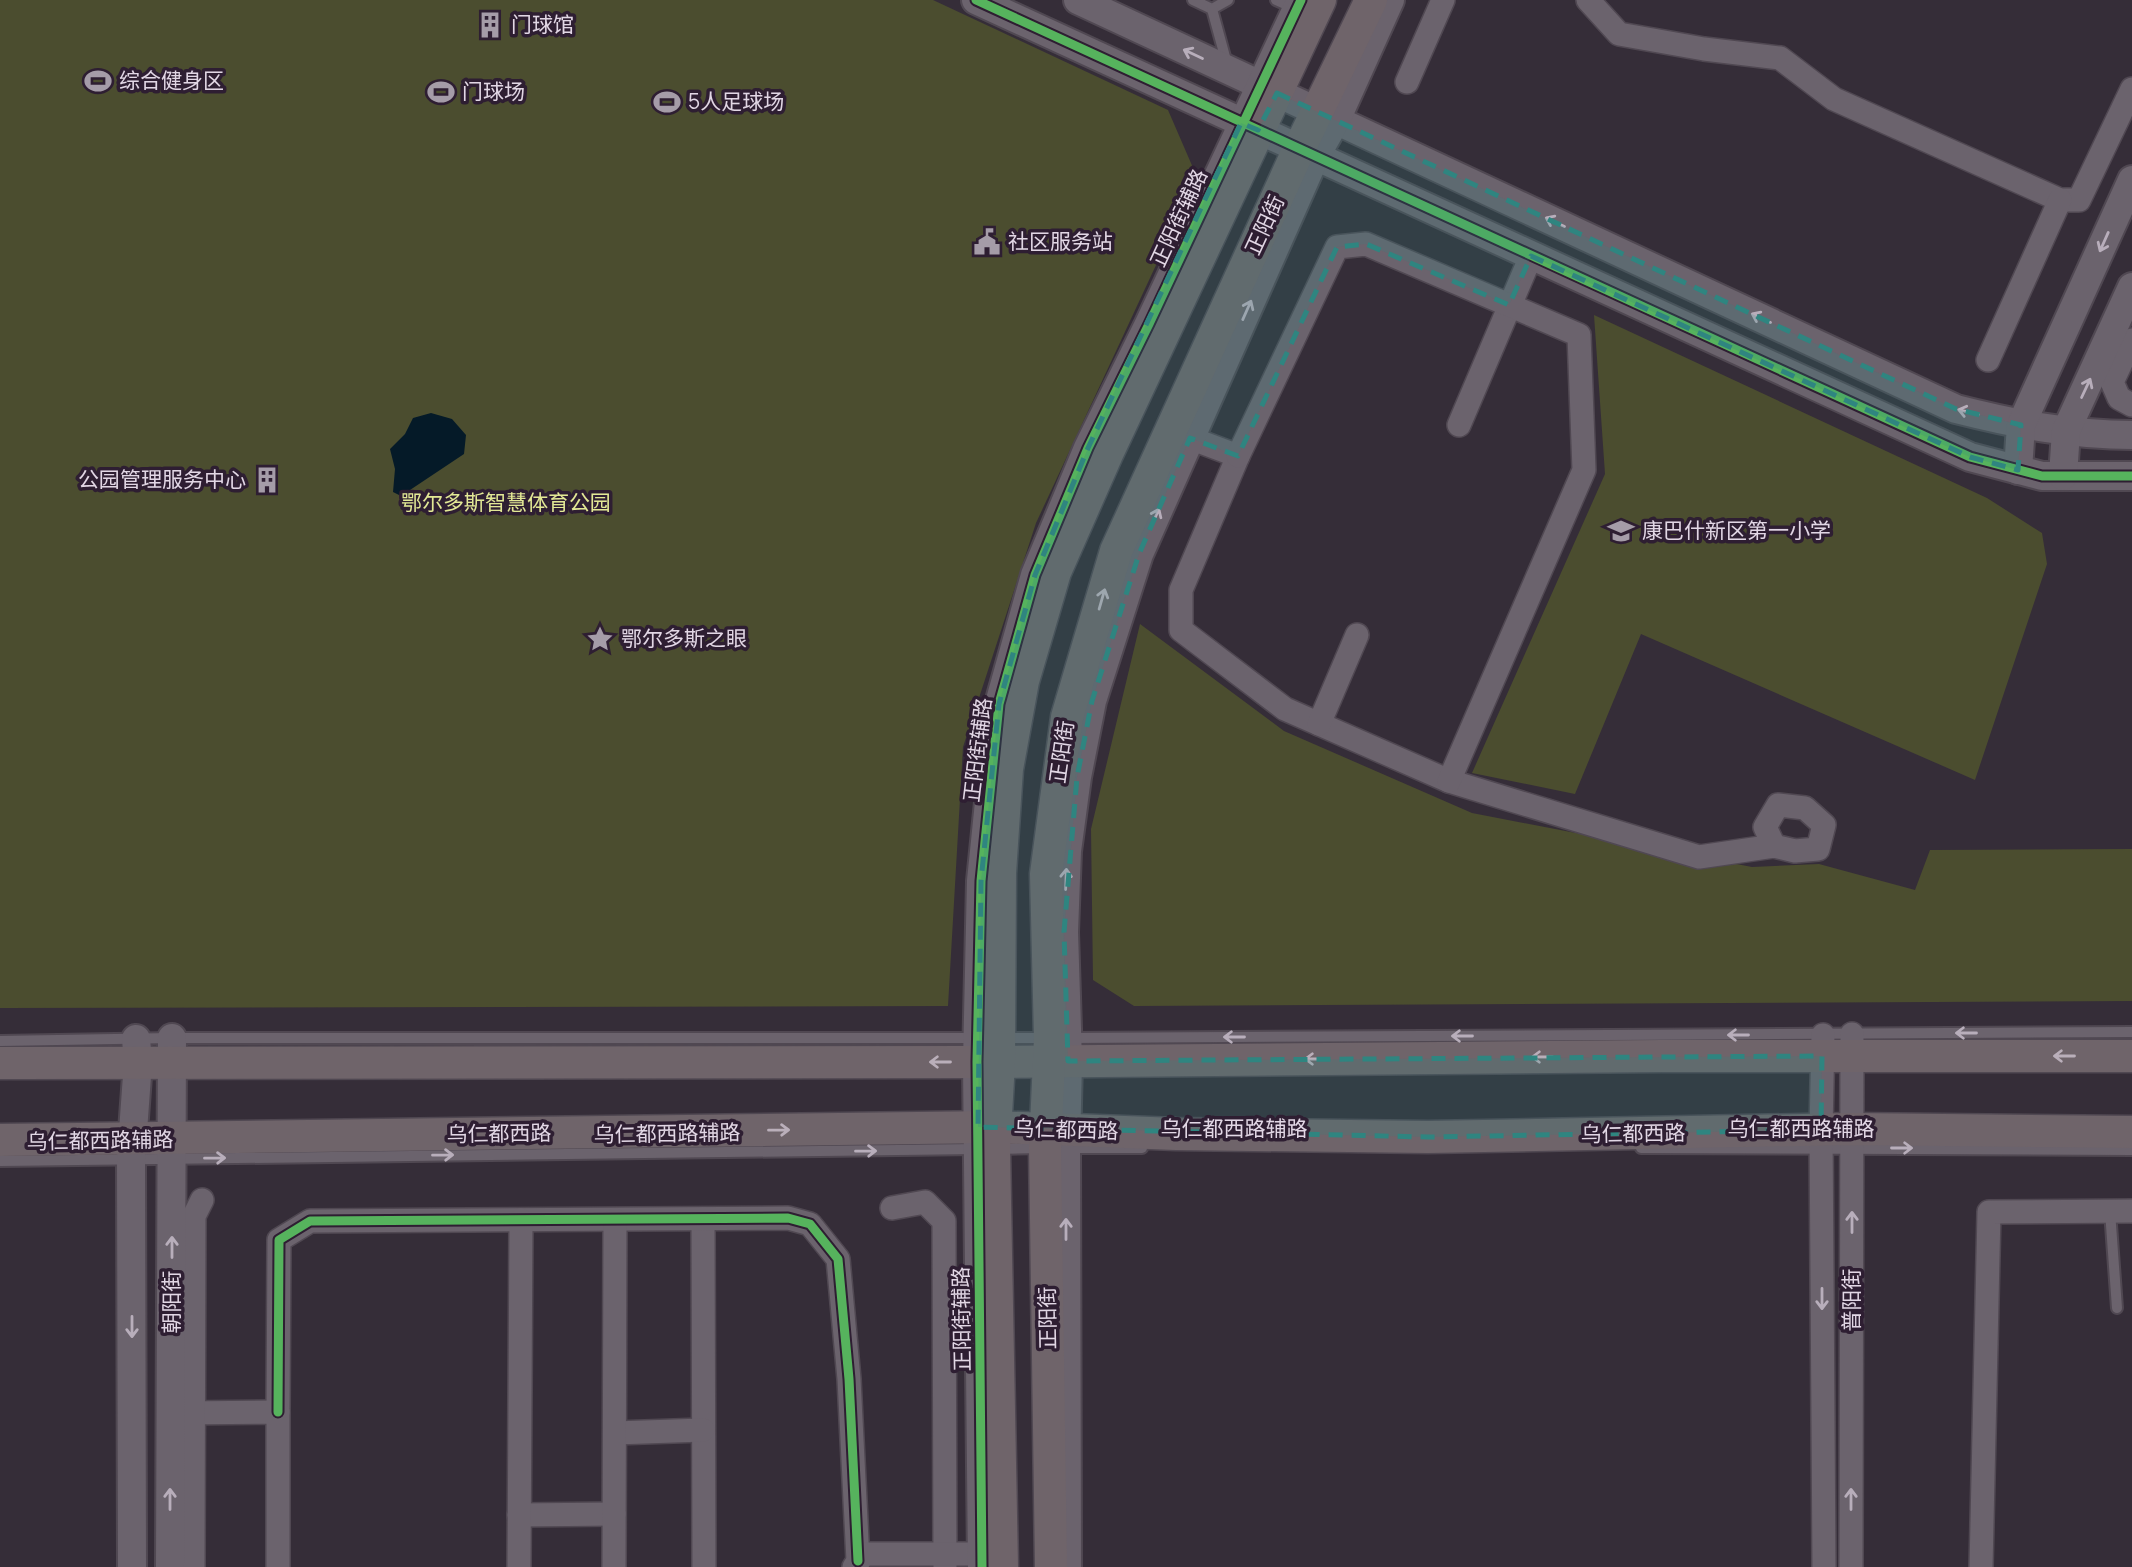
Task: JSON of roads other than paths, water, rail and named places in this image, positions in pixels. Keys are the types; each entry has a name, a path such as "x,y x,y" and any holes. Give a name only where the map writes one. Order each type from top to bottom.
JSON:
{"main road":[{"name":"正阳街","path":"1051,1567 1059,1049 1046,873 1067,717 1116,551 1327,116 1371,0"},
{"path":"989,1563 986,1138 988,1050 1007,769 1023,681 1055,572 1269,89 1298,2"},
{"path":"0,1063 137,1050 988,1050 1837,1045 2132,1056"},
{"name":"乌仁都西路","path":"0,1140 173,1149 986,1138 1821,1139 2132,1132"}],"street":[{"path":"976,0 1970,457 2042,476 2132,476"},
{"path":"1078,0 1956,410 2021,425 2099,435 2132,435"},
{"path":"1327,116 1390,0"},
{"path":"1407,82 1443,0"},
{"path":"1588,0 1619,34 1704,49 1780,58 1833,99 2060,200 2079,200 2132,89"},
{"path":"1059,1049 1067,851 1077,777 1092,701 1139,554 1190,438 1307,153"},
{"path":"2018,470 2021,425 2132,180"},
{"path":"1988,360 2060,200"},
{"path":"1449,781 1584,470 1579,335 1366,244 1337,247 1238,456 1181,590 1181,630 1285,709 1449,781 1699,857 1774,846"},
{"path":"1459,425 1531,256"},
{"path":"2063,476 2066,431 2132,287"},
{"path":"2132,340 2112,382 2119,398 2132,405"},
{"path":"1190,438 1238,456"},
{"path":"1319,724 1357,635"},
{"name":"普阳街","path":"1837,1045 1852,1138 1851,1567"},
{"name":"普阳街","path":"1824,1567 1821,1139 1837,1045"},
{"name":"朝阳街","path":"132,1567 131,1148 137,1050"},
{"name":"朝阳街","path":"170,1567 182,1413 173,1149 173,1051"},
{"path":"1056,1139 1068,1567"},
{"path":"193,1567 182,1413 194,1216 202,1200"},
{"path":"892,1208 925,1202 944,1221 945,1560"},
{"path":"1981,1567 1989,1212 2121,1211"},
{"path":"278,1567 279,1240 310,1222 788,1218 810,1224 838,1259 849,1379 856,1564"},
{"path":"703,1219 704,1567"},
{"path":"519,1567 521,1220"},
{"path":"614,1567 615,1220"},
{"path":"182,1413 278,1412"},
{"path":"615,1433 704,1430"},
{"path":"519,1515 614,1514"},
{"path":"856,1564 864,1554 989,1563"}],"lane":[{"path":"1193,0 1212,9 1228,70"},
{"path":"1212,9 1228,0"},
{"path":"1837,1045 2132,1032"},
{"path":"0,1041 137,1050"},
{"name":"乌仁都西路辅路","path":"1852,1138 2132,1150"},
{"name":"乌仁都西路辅路","path":"1056,1139 1150,1148"},
{"name":"乌仁都西路辅路","path":"1625,1149 1821,1139"},
{"name":"乌仁都西路辅路","path":"0,1161 131,1148"},
{"path":"1373,1148 1457,1148"},
{"path":"2117,1308 2121,1211"}],"water":[{"path":"431,413 452,419 466,435 464,454 401,496 393,492 395,469 390,449 405,434 413,418"}],"place":[{"name":"门球馆","path":"490,25"},
{"name":"综合健身区","path":"98,81"},
{"name":"门球场","path":"441,92"},
{"name":"5人足球场","path":"667,102"},
{"name":"社区服务站","path":"987,242"},
{"name":"公园管理服务中心","path":"267,480"},
{"name":"康巴什新区第一小学","path":"1621,531"},
{"name":"鄂尔多斯之眼","path":"600,639"}],"park label":[{"name":"鄂尔多斯智慧体育公园","path":"506,503"}]}
